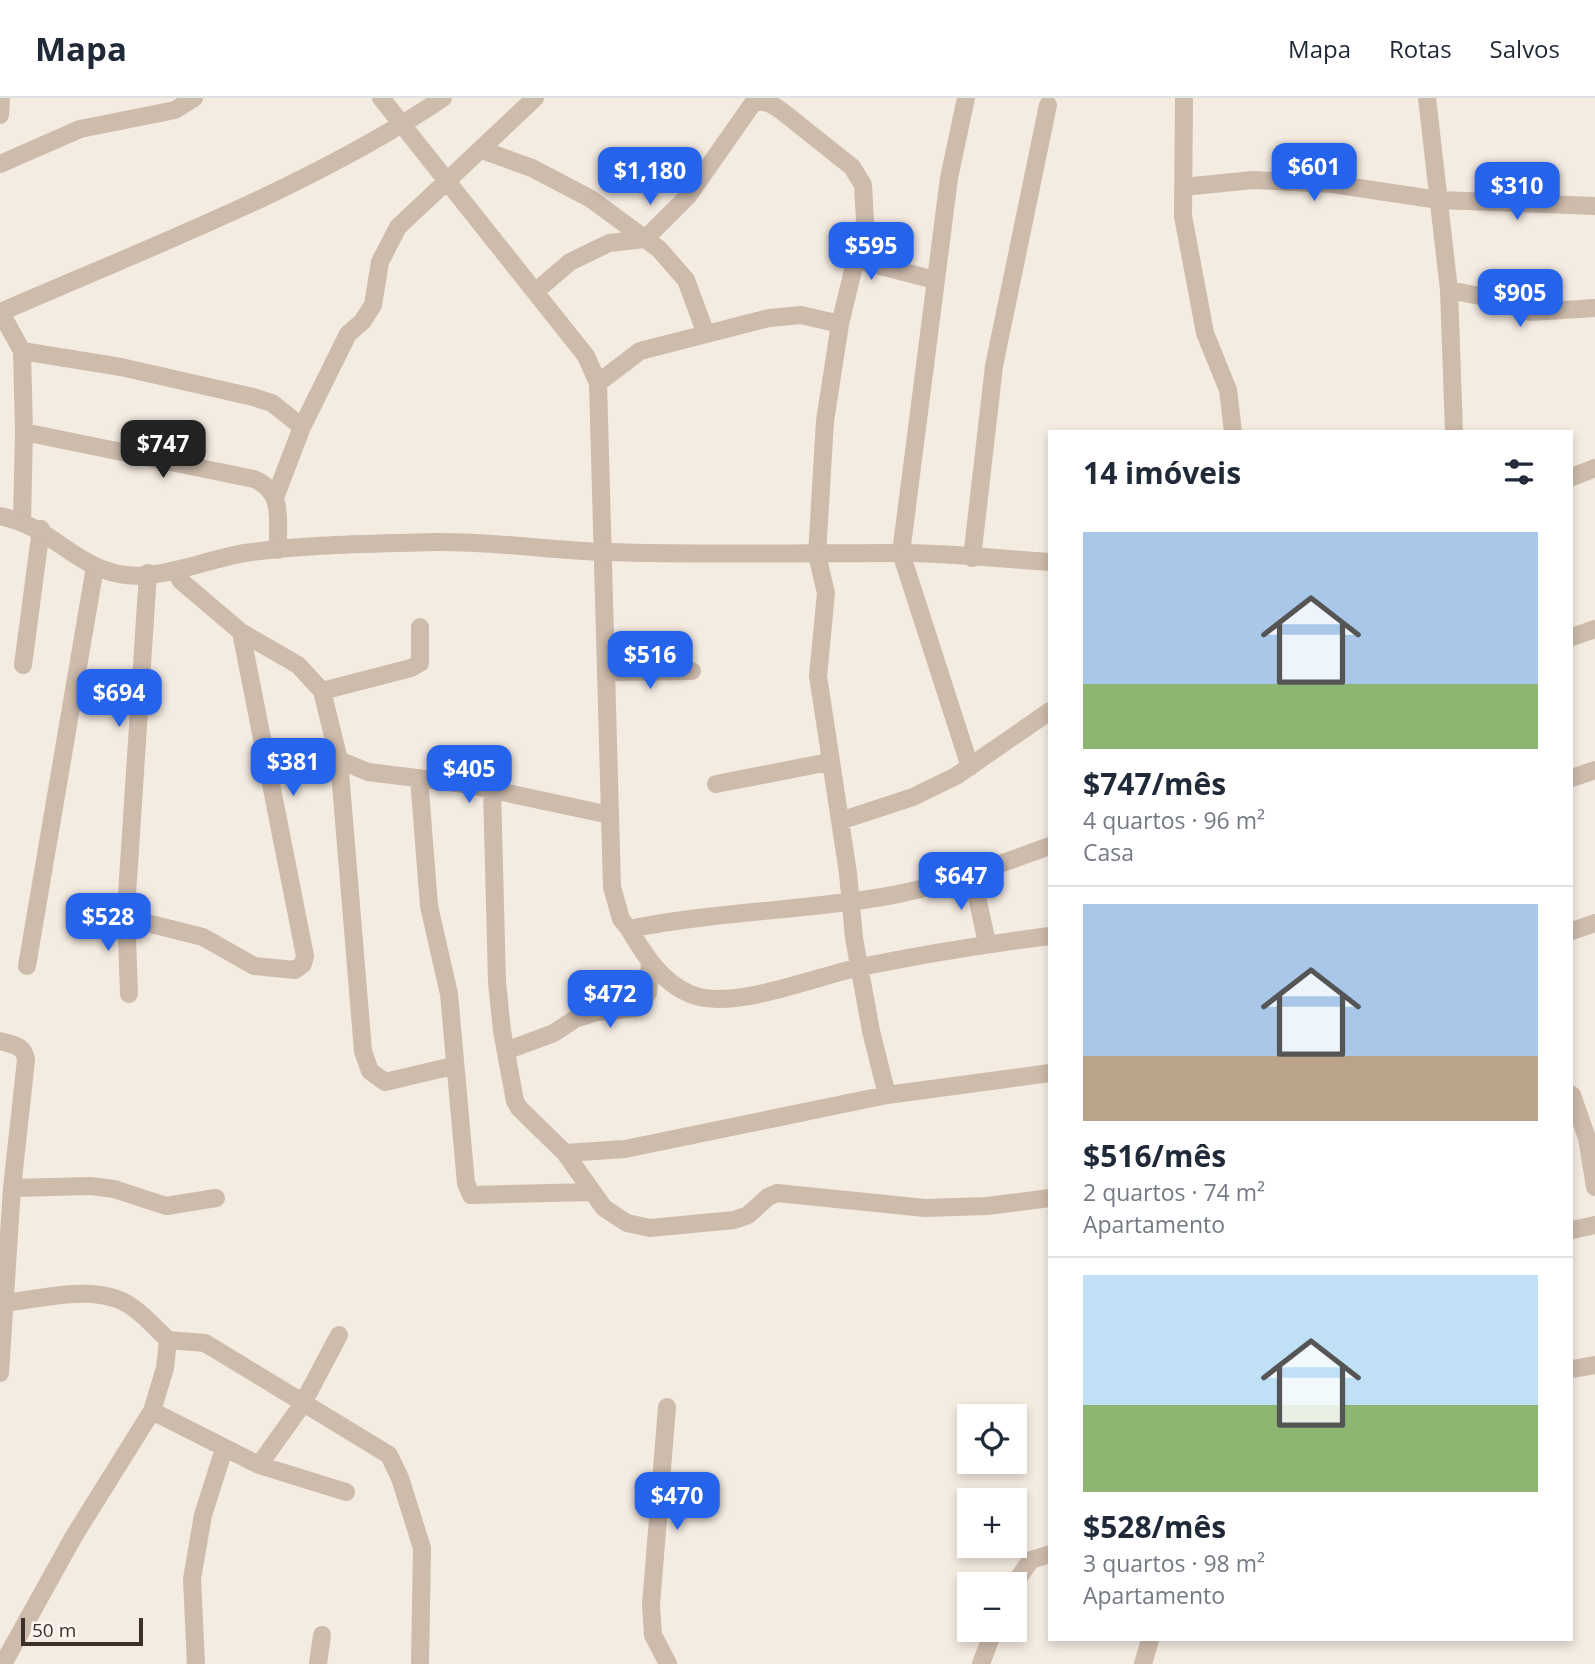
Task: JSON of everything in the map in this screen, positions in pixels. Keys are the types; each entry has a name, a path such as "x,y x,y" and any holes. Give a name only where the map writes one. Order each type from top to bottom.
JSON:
{"street":[{"path":"0,115 1,98"},
{"path":"0,105 13,98"},
{"path":"0,164 80,129 175,110 194,98"},
{"path":"381,98 586,356 598,383 612,887 621,919 650,962 667,980 690,994 713,999 759,992 860,967 988,943 1048,936"},
{"path":"22,520 22,351 1,311 250,202 403,125 443,98"},
{"path":"278,550 276,495 302,427 348,334 362,322 373,305 380,262 398,227 535,98"},
{"path":"966,98 949,178 901,553 970,767"},
{"path":"1184,98 1184,216 1205,333 1228,390 1233,430"},
{"path":"1427,98 1449,290 1454,430"},
{"path":"536,291 570,262 590,252 609,243 645,239 688,196 747,108 761,100 783,111 859,176 863,185 865,221 840,324 825,421 817,555 826,593 818,676 828,762 840,821 848,900 870,1031 887,1095"},
{"path":"972,558 994,366 1048,105"},
{"path":"482,149 532,168 591,199 645,239 681,273 706,334"},
{"path":"1183,187 1190,184 1266,181 1332,184 1439,200 1595,206"},
{"path":"857,260 935,280"},
{"path":"1449,290 1485,297 1531,312 1595,307"},
{"path":"598,383 640,351 706,334 786,315 840,324"},
{"path":"22,351 121,367 253,397 272,403 302,427"},
{"path":"24,432 254,479 269,485 276,495"},
{"path":"1573,477 1595,468"},
{"path":"0,516 22,520 41,529 95,567 121,575 175,570 243,553 436,542 602,552 817,555 901,553 1048,562"},
{"path":"23,665 41,529"},
{"path":"27,966 95,567"},
{"path":"175,570 181,581 241,632 298,665 322,691 339,760 363,1051 370,1072 385,1082 453,1066"},
{"path":"129,994 126,910 148,573"},
{"path":"322,691 411,668 420,663 419,627"},
{"path":"1573,637 1595,629"},
{"path":"126,910 143,922 203,937 254,966 295,970 303,964 305,956 241,632"},
{"path":"608,672 692,671"},
{"path":"840,821 913,797 970,767 1048,712"},
{"path":"339,760 368,772 492,790 610,815"},
{"path":"716,784 828,762"},
{"path":"1573,778 1595,770"},
{"path":"419,778 429,906 449,994 453,1066 466,1183 471,1195 590,1192"},
{"path":"492,790 497,982 502,1031 508,1050 515,1101 565,1153 590,1192 604,1208 627,1223 650,1228 734,1220 748,1216 777,1193 925,1208 987,1206 1048,1198"},
{"path":"628,929 674,920 883,897 972,874 1048,847"},
{"path":"972,874 988,943"},
{"path":"1573,931 1595,923"},
{"path":"508,1050 554,1033 575,1019 597,1012 637,1008 648,993 650,962"},
{"path":"0,1041 19,1046 25,1052 26,1060 3,1251 4,1303 0,1373"},
{"path":"565,1153 625,1149 887,1095 1048,1073"},
{"path":"1573,1098 1587,1138 1595,1187"},
{"path":"12,1188 91,1186 114,1189 166,1206 216,1198"},
{"path":"1573,1230 1595,1225"},
{"path":"4,1303 95,1294 128,1305 167,1340 205,1343 302,1405 368,1440 394,1462 422,1548 420,1664"},
{"path":"259,1465 302,1405 339,1335"},
{"path":"3,1664 74,1536 152,1411 165,1368 167,1340"},
{"path":"1573,1369 1595,1365"},
{"path":"667,1406 651,1605 653,1635 668,1664"},
{"path":"152,1411 259,1465 346,1492"},
{"path":"196,1664 192,1579 203,1515 224,1449"},
{"path":"1022,1572 1031,1560 1048,1555"},
{"path":"318,1664 322,1635"},
{"path":"1143,1664 1150,1641"},
{"path":"981,1664 989,1642"}]}
